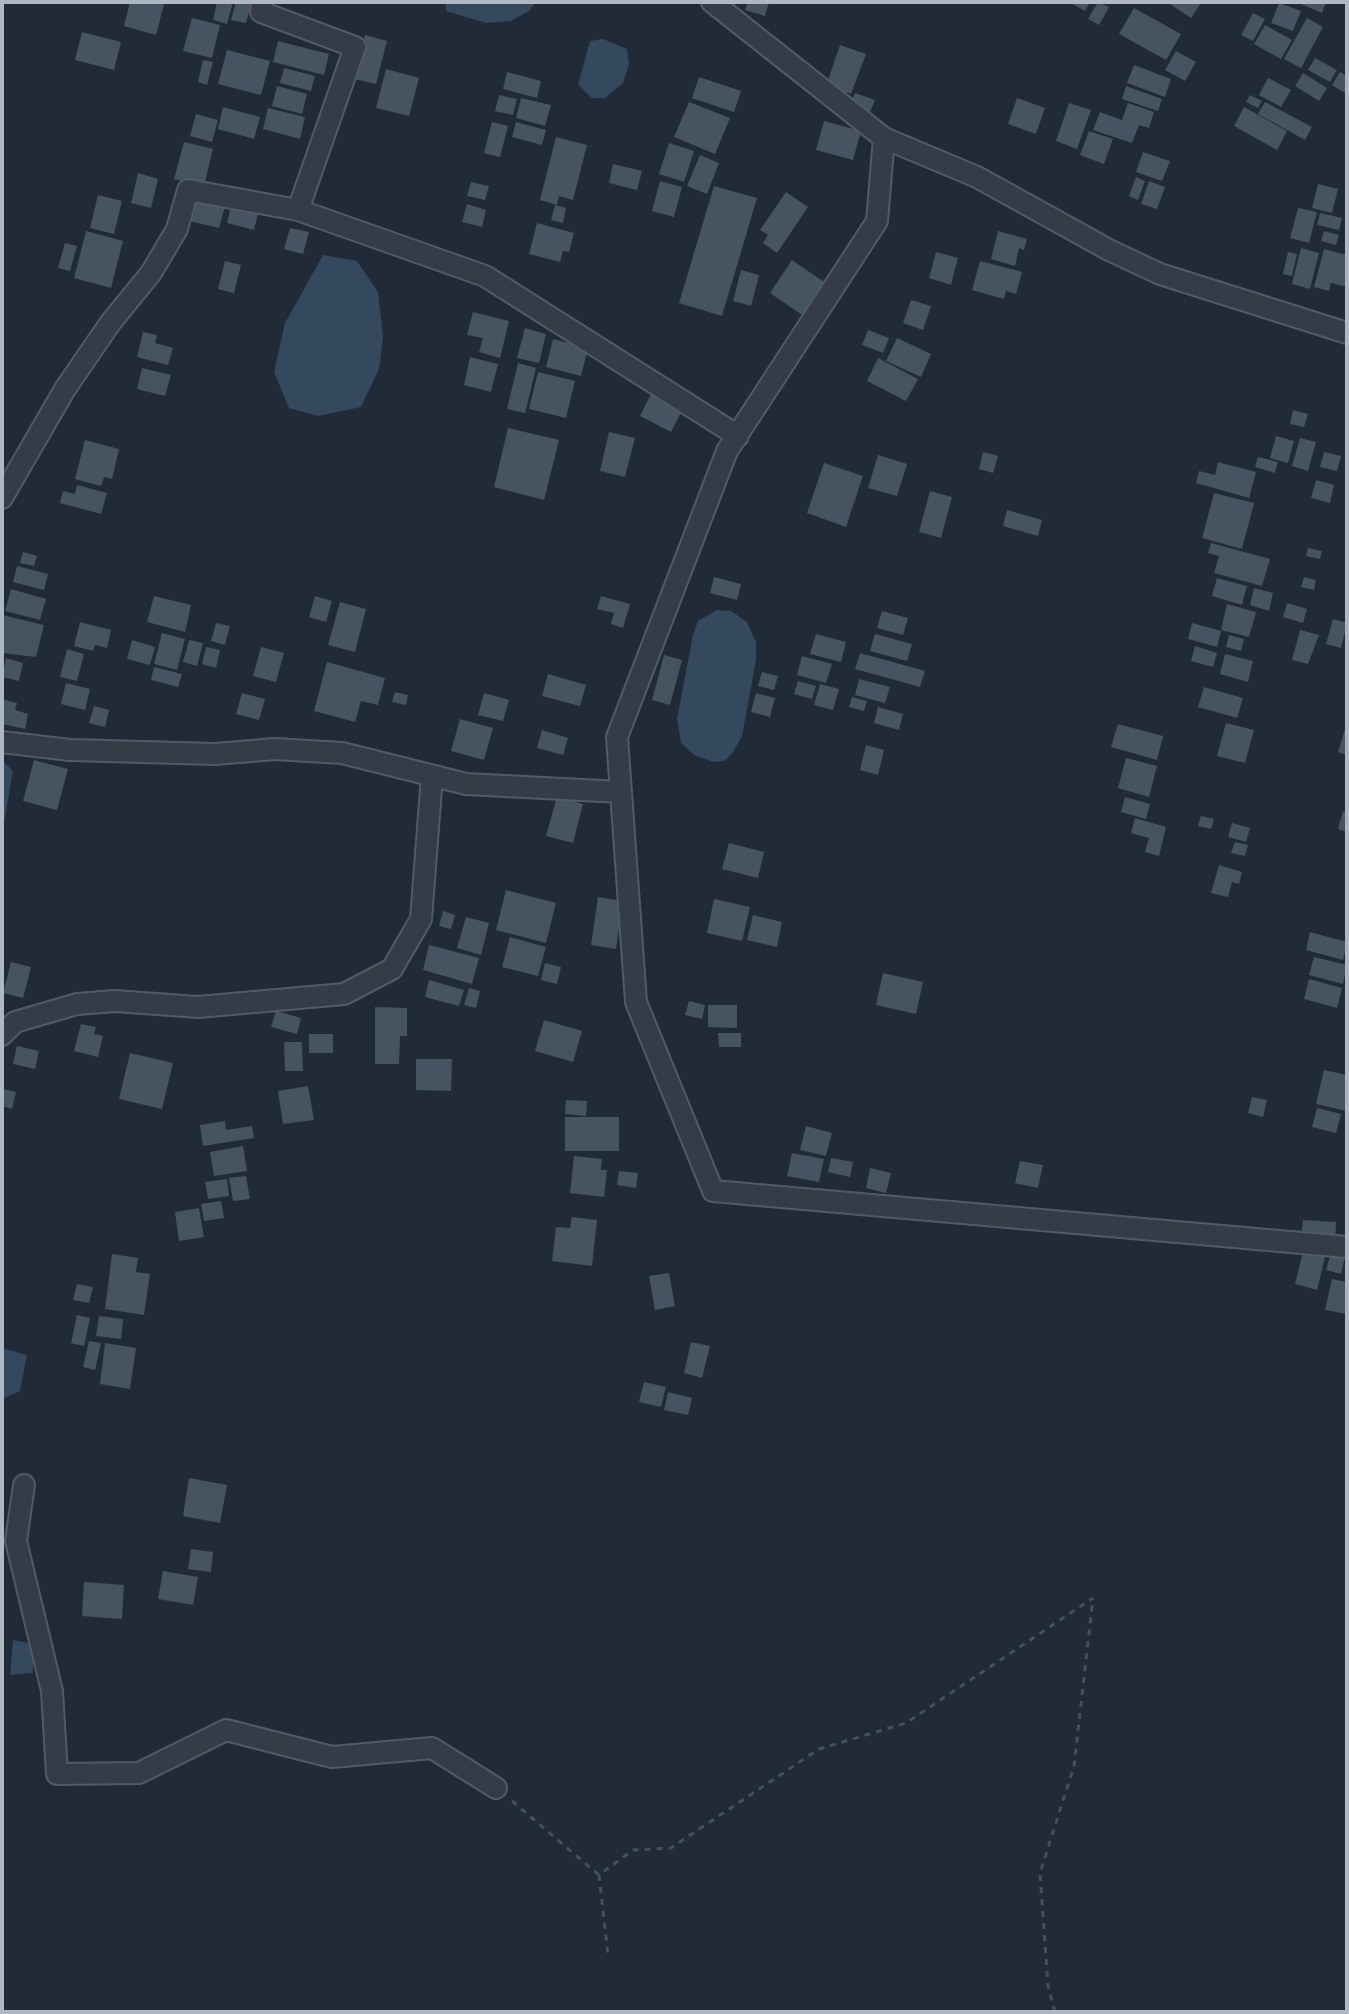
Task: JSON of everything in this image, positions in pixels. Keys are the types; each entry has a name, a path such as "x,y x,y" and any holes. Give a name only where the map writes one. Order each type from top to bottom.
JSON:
{"street":[{"path":"262,2 261,12 355,47 298,210"},
{"path":"712,2 884,138 977,177 1109,250 1160,274 1347,333"},
{"path":"884,138 877,221 727,451 617,737 636,1002 713,1191 1347,1247"},
{"path":"2,498 65,389 111,322 151,273 177,229 188,190 298,210 485,276 738,436"},
{"path":"2,742 84,751 215,754 316,750 342,753 466,784 621,792"},
{"path":"2,1035 15,1022 77,1004 115,1001 198,1007 344,994 392,969 421,919 432,776"},
{"path":"24,1485 16,1541 52,1691 57,1774 139,1773 226,1730 332,1757 432,1748 496,1788"}],"path":[{"path":"599,1875 633,1850 671,1848 819,1749 906,1723 1093,1598 1074,1766 1040,1873 1048,1986 1055,2012"},
{"path":"496,1788 599,1875 608,1955"}],"water":[{"path":"446,2 536,2 529,11 511,21 486,23 446,11"},
{"path":"603,39 627,49 629,64 623,83 605,98 592,98 578,85 590,41"},
{"path":"323,255 357,261 378,292 383,337 379,369 361,407 318,416 289,408 274,372 285,323"},
{"path":"717,610 731,611 747,622 756,642 756,660 742,736 732,754 724,761 714,762 694,755 681,743 677,719 698,621"},
{"path":"2,760 13,771 2,834"},
{"path":"2,1348 27,1355 20,1391 2,1399"},
{"path":"13,1640 33,1644 33,1673 10,1675"}],"building":[{"path":"130,2 164,4 156,35 124,26"},
{"path":"217,2 233,2 227,24 213,20"},
{"path":"236,2 252,2 246,23 231,20"},
{"path":"748,2 769,2 765,16 745,10"},
{"path":"1069,2 1090,2 1085,11"},
{"path":"1098,2 1109,7 1099,25 1088,19"},
{"path":"1167,2 1199,2 1201,3 1191,18"},
{"path":"1296,2 1326,2 1322,13"},
{"path":"1279,3 1301,11 1293,31 1271,23"},
{"path":"1134,8 1181,34 1166,60 1119,34"},
{"path":"1253,13 1265,19 1253,41 1241,35"},
{"path":"192,18 220,25 212,58 183,51"},
{"path":"1307,18 1323,27 1301,68 1284,59"},
{"path":"1265,25 1292,40 1281,59 1254,44"},
{"path":"82,32 121,42 114,70 75,60"},
{"path":"365,35 387,41 376,84 354,79"},
{"path":"278,41 329,54 324,75 273,62"},
{"path":"840,45 866,54 851,94 826,86"},
{"path":"227,50 270,61 261,95 218,84"},
{"path":"1176,51 1196,62 1185,81 1165,70"},
{"path":"1315,58 1337,70 1330,82 1308,70"},
{"path":"203,60 213,62 207,85 198,82"},
{"path":"1134,65 1171,79 1165,97 1127,83"},
{"path":"284,68 315,76 311,91 280,83"},
{"path":"386,69 419,78 409,116 376,108"},
{"path":"507,72 541,81 537,98 503,89"},
{"path":"1340,72 1347,76 1345,93 1332,85"},
{"path":"1303,73 1327,88 1319,101 1295,86"},
{"path":"699,77 741,91 734,112 692,98"},
{"path":"1268,78 1291,90 1281,107 1259,95"},
{"path":"277,86 307,94 302,114 272,106"},
{"path":"1126,86 1162,99 1158,111 1122,99"},
{"path":"855,93 875,100 869,114 849,107"},
{"path":"499,95 517,99 513,115 495,111"},
{"path":"1250,95 1262,101 1258,108 1246,102"},
{"path":"521,98 551,105 545,126 516,118"},
{"path":"1017,98 1045,108 1036,134 1008,124"},
{"path":"689,102 730,118 715,154 674,137"},
{"path":"1265,102 1312,127 1305,140 1258,114"},
{"path":"1069,103 1091,110 1077,149 1056,141"},
{"path":"1128,103 1154,112 1149,128 1139,125 1132,143 1093,130 1100,112 1122,120"},
{"path":"223,107 260,117 254,139 218,129"},
{"path":"1244,107 1287,131 1277,150 1234,126"},
{"path":"268,108 305,117 300,139 263,129"},
{"path":"196,114 218,120 212,142 190,136"},
{"path":"824,121 861,131 853,160 816,150"},
{"path":"492,122 508,126 500,157 484,153"},
{"path":"516,122 546,130 542,145 512,137"},
{"path":"1089,131 1113,139 1104,164 1080,155"},
{"path":"556,137 587,145 573,200 559,196 557,205 540,200"},
{"path":"184,142 213,149 204,186 174,179"},
{"path":"669,143 694,151 684,182 659,174"},
{"path":"1143,152 1170,161 1162,181 1136,172"},
{"path":"700,155 719,163 707,194 687,186"},
{"path":"613,164 642,171 637,190 609,183"},
{"path":"138,173 158,179 151,208 131,203"},
{"path":"1136,177 1145,181 1138,200 1129,196"},
{"path":"660,181 682,187 674,217 652,211"},
{"path":"1149,181 1165,187 1157,209 1141,204"},
{"path":"471,182 489,186 485,200 467,196"},
{"path":"1318,184 1338,189 1332,213 1312,208"},
{"path":"714,186 757,198 722,316 679,303"},
{"path":"786,192 808,207 777,253 763,243 768,235 760,230"},
{"path":"98,195 122,201 114,234 90,228"},
{"path":"196,195 226,203 219,228 189,221"},
{"path":"232,202 259,209 254,230 227,223"},
{"path":"467,204 486,210 482,227 462,222"},
{"path":"555,205 566,208 563,223 551,220"},
{"path":"1298,208 1317,212 1309,243 1290,238"},
{"path":"1320,213 1342,218 1339,230 1317,225"},
{"path":"537,223 574,233 569,252 563,251 560,262 529,254"},
{"path":"290,228 309,232 303,254 284,249"},
{"path":"86,231 123,241 111,288 74,278"},
{"path":"998,231 1027,239 1024,250 1019,248 1015,266 991,259"},
{"path":"1324,231 1339,235 1336,245 1321,241"},
{"path":"65,243 77,246 70,271 58,268"},
{"path":"1301,248 1319,253 1310,289 1292,284"},
{"path":"1324,249 1347,255 1347,287 1331,283 1329,291 1314,287"},
{"path":"936,252 958,258 951,285 929,278"},
{"path":"1288,252 1297,254 1292,276 1283,274"},
{"path":"792,260 827,284 805,317 770,293"},
{"path":"225,261 241,265 234,293 218,289"},
{"path":"980,261 1022,272 1016,294 1006,291 1004,299 972,290"},
{"path":"741,270 759,275 751,306 733,301"},
{"path":"911,300 931,306 923,330 903,323"},
{"path":"473,312 509,321 500,358 479,352 483,338 467,335"},
{"path":"525,328 546,334 539,363 517,358"},
{"path":"868,330 889,338 883,353 862,345"},
{"path":"143,332 157,335 155,343 173,348 168,365 137,357"},
{"path":"897,338 931,354 921,377 886,361"},
{"path":"553,339 588,348 581,376 546,367"},
{"path":"470,357 498,364 491,392 464,385"},
{"path":"878,358 918,379 906,401 867,381"},
{"path":"518,363 536,368 525,413 507,409"},
{"path":"142,368 171,375 165,396 137,389"},
{"path":"538,372 575,381 566,418 529,409"},
{"path":"653,390 684,406 671,432 640,416"},
{"path":"1293,410 1308,414 1304,427 1290,424"},
{"path":"508,428 559,440 544,500 494,487"},
{"path":"609,432 635,438 625,477 600,471"},
{"path":"1276,436 1294,441 1288,463 1270,458"},
{"path":"1300,438 1316,442 1308,471 1292,466"},
{"path":"85,440 119,449 112,479 104,477 101,486 75,479"},
{"path":"983,452 998,456 993,473 979,469"},
{"path":"1324,452 1341,456 1337,471 1320,467"},
{"path":"878,455 907,464 897,496 868,488"},
{"path":"1258,457 1278,462 1275,473 1255,467"},
{"path":"1218,462 1256,472 1249,498 1196,483 1199,471 1215,475"},
{"path":"824,463 863,476 846,527 807,513"},
{"path":"1316,480 1334,485 1330,503 1311,498"},
{"path":"77,485 107,493 101,514 60,503 63,491 75,494"},
{"path":"930,491 952,497 941,538 919,532"},
{"path":"1214,493 1254,503 1242,549 1202,538"},
{"path":"1007,510 1042,520 1038,536 1003,526"},
{"path":"1211,543 1270,559 1262,586 1214,573 1219,556 1208,553"},
{"path":"1308,548 1322,551 1320,559 1306,556"},
{"path":"23,552 37,556 34,566 20,563"},
{"path":"17,566 48,574 44,590 13,582"},
{"path":"714,577 741,584 737,600 710,593"},
{"path":"1304,577 1316,580 1314,590 1301,587"},
{"path":"1217,578 1247,586 1242,605 1212,596"},
{"path":"1254,588 1273,593 1269,611 1250,605"},
{"path":"11,589 46,599 40,620 5,611"},
{"path":"154,596 191,605 185,632 147,622"},
{"path":"315,596 332,601 326,622 309,617"},
{"path":"601,596 630,604 623,628 611,624 614,613 597,609"},
{"path":"340,602 366,609 355,652 328,645"},
{"path":"1287,603 1307,609 1303,623 1283,617"},
{"path":"1227,604 1256,612 1249,637 1221,630"},
{"path":"882,611 908,618 903,635 877,628"},
{"path":"2,615 44,625 36,657 2,653"},
{"path":"1333,619 1347,623 1341,648 1326,644"},
{"path":"80,622 111,630 107,648 95,645 93,651 74,646"},
{"path":"216,623 230,626 225,645 211,641"},
{"path":"1192,623 1221,631 1217,647 1188,639"},
{"path":"1300,630 1319,635 1308,664 1292,660"},
{"path":"162,633 185,639 177,670 154,664"},
{"path":"816,634 846,642 841,662 810,654"},
{"path":"875,634 912,644 907,661 870,651"},
{"path":"1229,635 1244,639 1241,651 1226,647"},
{"path":"132,640 155,647 150,665 127,659"},
{"path":"189,640 203,643 197,666 183,662"},
{"path":"1195,646 1217,653 1213,667 1191,661"},
{"path":"206,647 220,650 216,668 202,664"},
{"path":"261,647 284,653 276,682 253,676"},
{"path":"67,649 84,654 77,681 60,677"},
{"path":"860,653 925,671 920,687 855,669"},
{"path":"1225,654 1253,661 1248,682 1220,674"},
{"path":"664,655 682,660 670,705 652,700"},
{"path":"802,656 832,664 826,683 797,675"},
{"path":"6,658 23,663 19,681 2,677"},
{"path":"327,662 385,678 378,705 361,701 355,722 314,711"},
{"path":"154,667 182,674 178,687 151,680"},
{"path":"762,672 778,676 774,690 758,686"},
{"path":"548,674 586,685 580,706 542,696"},
{"path":"859,679 890,687 885,703 855,695"},
{"path":"798,681 816,686 812,699 794,694"},
{"path":"66,683 90,689 85,710 61,704"},
{"path":"820,684 839,689 833,710 814,705"},
{"path":"1204,687 1243,698 1237,718 1198,707"},
{"path":"395,692 408,695 406,705 392,702"},
{"path":"242,693 265,699 259,720 236,714"},
{"path":"484,693 509,700 503,721 478,715"},
{"path":"756,693 775,698 770,717 751,712"},
{"path":"852,697 867,701 864,711 849,707"},
{"path":"2,699 17,703 15,710 28,714 25,729 2,724"},
{"path":"94,706 109,710 105,727 89,723"},
{"path":"878,707 903,714 899,730 874,723"},
{"path":"460,719 493,728 484,760 451,751"},
{"path":"1226,723 1254,730 1245,763 1217,756"},
{"path":"1118,724 1163,736 1157,760 1111,747"},
{"path":"1347,729 1347,755 1338,752"},
{"path":"542,730 568,738 563,755 537,748"},
{"path":"866,745 884,750 878,775 860,770"},
{"path":"1126,758 1157,766 1149,797 1118,788"},
{"path":"34,760 68,769 57,810 23,801"},
{"path":"557,797 583,804 573,843 546,836"},
{"path":"1125,797 1150,804 1146,819 1121,812"},
{"path":"1343,811 1347,812 1347,832 1338,829"},
{"path":"1201,816 1214,819 1211,829 1198,826"},
{"path":"1135,818 1166,827 1159,856 1145,852 1149,838 1131,833"},
{"path":"1232,823 1250,828 1246,842 1228,837"},
{"path":"1235,842 1248,845 1245,856 1231,853"},
{"path":"729,843 764,852 758,878 722,869"},
{"path":"1219,865 1242,872 1239,884 1232,882 1228,897 1211,893"},
{"path":"506,890 556,903 546,943 496,930"},
{"path":"598,897 623,901 616,949 591,945"},
{"path":"714,899 750,907 742,941 707,933"},
{"path":"443,911 455,915 451,929 439,926"},
{"path":"753,915 782,922 777,947 747,940"},
{"path":"466,917 489,923 481,955 457,948"},
{"path":"1310,932 1347,942 1343,960 1306,950"},
{"path":"510,937 546,947 538,976 502,967"},
{"path":"429,945 479,958 472,984 423,970"},
{"path":"1314,957 1347,965 1343,984 1309,975"},
{"path":"11,962 31,967 23,998 3,993"},
{"path":"545,963 561,967 557,984 541,980"},
{"path":"883,973 923,982 916,1014 876,1005"},
{"path":"1309,979 1342,988 1337,1008 1304,999"},
{"path":"429,980 464,990 459,1006 425,997"},
{"path":"469,988 480,991 476,1008 464,1005"},
{"path":"689,1001 705,1005 702,1019 685,1015"},
{"path":"708,1005 737,1005 737,1028 708,1027"},
{"path":"375,1007 407,1008 407,1036 400,1036 399,1064 375,1064"},
{"path":"276,1011 301,1018 297,1034 271,1027"},
{"path":"544,1020 582,1031 573,1062 535,1051"},
{"path":"81,1024 96,1027 94,1034 103,1036 98,1057 74,1051"},
{"path":"718,1033 741,1033 741,1047 719,1047"},
{"path":"309,1034 333,1034 333,1053 309,1053"},
{"path":"284,1042 302,1042 303,1071 285,1071"},
{"path":"17,1046 39,1051 35,1069 13,1064"},
{"path":"130,1053 173,1063 162,1109 119,1099"},
{"path":"416,1059 452,1059 451,1091 416,1090"},
{"path":"1324,1070 1347,1075 1346,1111 1316,1104"},
{"path":"308,1086 314,1120 283,1124 278,1091"},
{"path":"2,1089 16,1092 12,1109 2,1106"},
{"path":"1252,1097 1267,1100 1263,1117 1248,1113"},
{"path":"566,1100 587,1101 586,1116 565,1114"},
{"path":"1317,1108 1341,1114 1336,1133 1312,1127"},
{"path":"565,1117 619,1117 619,1151 565,1151"},
{"path":"225,1121 226,1130 252,1126 254,1138 203,1146 200,1125"},
{"path":"806,1126 832,1133 826,1156 800,1150"},
{"path":"243,1146 247,1171 214,1176 210,1152"},
{"path":"792,1153 824,1159 819,1182 787,1176"},
{"path":"574,1156 602,1159 601,1170 607,1170 604,1197 570,1193"},
{"path":"831,1158 853,1162 850,1177 828,1172"},
{"path":"1020,1161 1043,1165 1038,1188 1015,1183"},
{"path":"870,1168 891,1173 886,1193 866,1188"},
{"path":"619,1171 638,1173 636,1188 617,1185"},
{"path":"246,1176 250,1199 233,1201 229,1178"},
{"path":"227,1179 229,1196 208,1199 205,1182"},
{"path":"221,1201 224,1218 204,1221 201,1204"},
{"path":"199,1208 204,1237 179,1241 175,1212"},
{"path":"572,1217 597,1220 592,1266 552,1261 556,1227 570,1228"},
{"path":"1303,1220 1336,1222 1335,1242 1301,1240"},
{"path":"1332,1249 1346,1252 1341,1274 1326,1270"},
{"path":"1303,1252 1325,1257 1317,1290 1295,1284"},
{"path":"112,1254 138,1258 136,1272 150,1274 144,1315 105,1309"},
{"path":"669,1273 675,1306 655,1310 649,1276"},
{"path":"1332,1279 1347,1282 1347,1314 1325,1310"},
{"path":"77,1284 93,1287 89,1303 73,1300"},
{"path":"77,1315 90,1318 84,1346 71,1343"},
{"path":"99,1316 123,1319 121,1339 96,1336"},
{"path":"89,1341 101,1343 95,1370 83,1367"},
{"path":"691,1342 710,1346 702,1378 684,1373"},
{"path":"105,1343 136,1348 130,1389 100,1384"},
{"path":"644,1382 666,1387 661,1407 639,1402"},
{"path":"668,1392 692,1398 688,1415 664,1410"},
{"path":"189,1478 227,1485 220,1523 183,1516"},
{"path":"191,1549 213,1552 211,1572 188,1569"},
{"path":"163,1571 198,1577 193,1605 158,1599"},
{"path":"84,1582 124,1585 122,1619 82,1616"}]}
